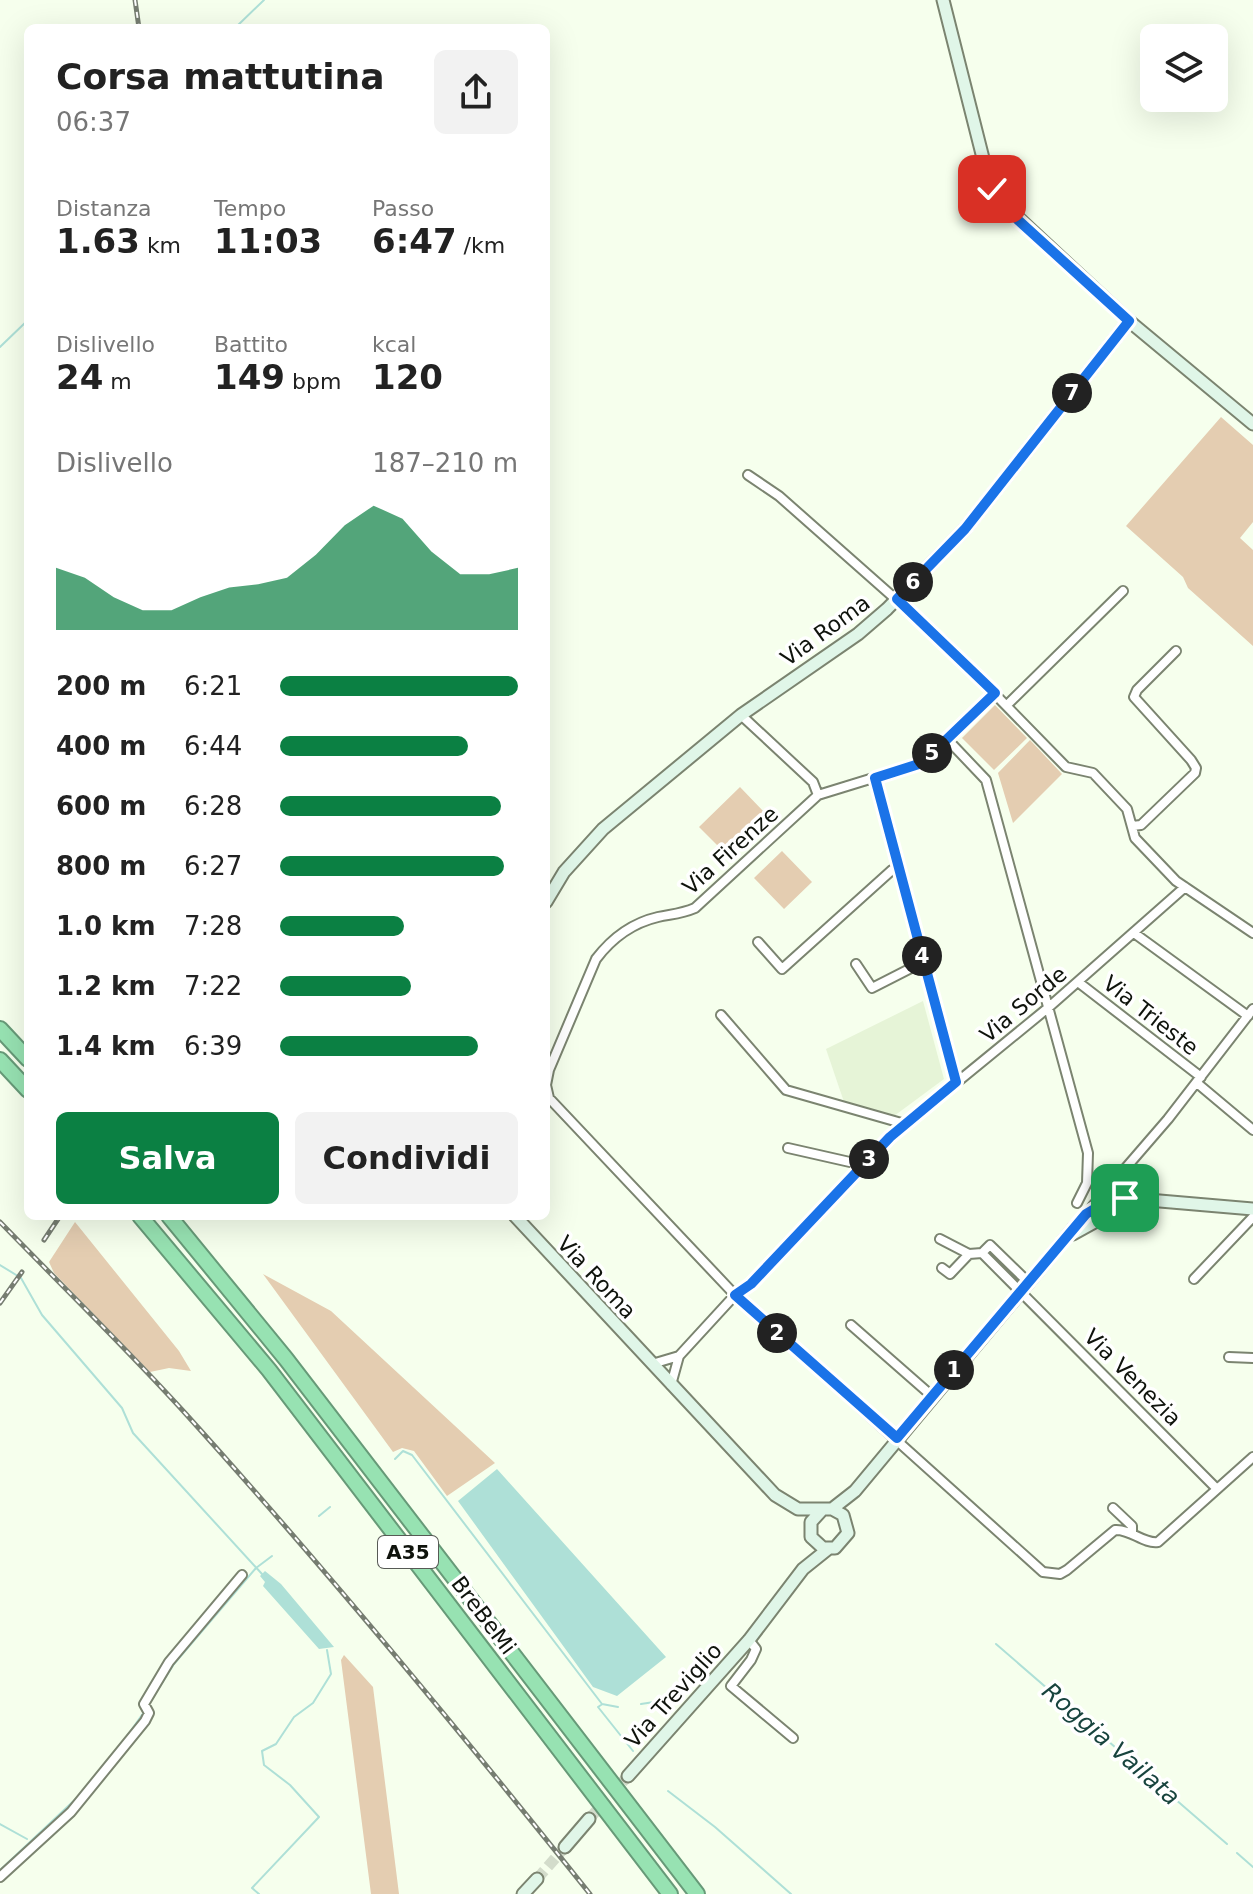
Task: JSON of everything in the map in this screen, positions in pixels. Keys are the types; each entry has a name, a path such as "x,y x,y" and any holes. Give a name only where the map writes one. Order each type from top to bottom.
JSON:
{"highway":[{"path":"0,1029 24,1055"},
{"path":"0,1060 24,1086"},
{"name":"BreBeMi","path":"143,1220 269,1370 670,1894"},
{"name":"BreBeMi","path":"172,1220 286,1359 697,1894"}],"street":[{"path":"943,0 992,189 1018,220 1129,321 1253,424"},
{"name":"Via Roma","path":"550,895 564,872 603,829 741,715 858,634 897,599 965,529 1129,321"},
{"path":"748,475 779,496 897,599 995,693 1066,767 1093,773 1127,809 1135,838 1185,887 1253,933"},
{"path":"1007,705 1123,591"},
{"path":"1132,826 1141,825 1195,773 1191,760 1134,697 1137,690 1176,651"},
{"name":"Via Firenze","path":"550,1068 596,959 607,944 637,924 659,917 678,916 695,908 818,795 922,763 995,693"},
{"path":"741,715 813,782 818,795"},
{"path":"947,739 986,780 1088,1153 1087,1183 1077,1203"},
{"path":"875,778 956,1082"},
{"path":"758,942 782,969 892,870 899,868"},
{"name":"Via Sorde","path":"735,1295 751,1284 905,1124 1049,1007 1185,887"},
{"path":"1101,1209 1121,1175 1250,1012 1134,933"},
{"path":"856,964 872,988 923,962"},
{"name":"Via Trieste","path":"1078,982 1199,1080 1253,1130"},
{"path":"721,1015 786,1090 905,1124"},
{"name":"Via Firenze","path":"550,1094 555,1106 735,1295 1043,1572 1060,1574 1067,1570 1115,1530 1132,1533"},
{"path":"788,1148 863,1165"},
{"path":"1121,1175 1125,1187 1135,1198"},
{"path":"1114,1200 1121,1175"},
{"path":"1069,1237 1114,1200 1135,1198 1253,1209"},
{"path":"1069,1237 1086,1214 1101,1209 1166,1203"},
{"path":"1194,1279 1253,1217"},
{"name":"Via Roma","path":"519,1220 775,1495 798,1509 810,1532"},
{"name":"Via Treviglio","path":"803,1569 813,1517 855,1491 1069,1237"},
{"path":"940,1239 969,1254 950,1274 942,1268"},
{"name":"Via Venezia","path":"969,1254 982,1253 990,1245 1217,1489"},
{"path":"671,1385 679,1356 735,1295"},
{"path":"851,1325 932,1396"},
{"path":"652,1364 679,1356"},
{"path":"1229,1357 1253,1358"},
{"path":"1113,1508 1132,1526 1132,1533 1158,1542 1253,1457"},
{"name":"Via Treviglio","path":"628,1776 749,1640 803,1569 846,1539 847,1520 855,1491"},
{"path":"798,1509 827,1510 847,1520"},
{"path":"810,1532 818,1545 828,1549"},
{"path":"0,1877 71,1812 110,1768 149,1713 144,1704 169,1662 242,1575"},
{"name":"Via Treviglio","path":"749,1640 756,1649 731,1686 793,1738"},
{"path":"565,1847 589,1819"},
{"path":"523,1894 537,1879"}],"shaded area":[{"path":"1221,417 1253,445 1253,522 1240,538 1253,550 1253,646 1188,588 1183,577 1126,526"},
{"path":"995,705 1027,738 994,770 962,738"},
{"path":"1030,740 1062,774 1013,823 998,773"},
{"path":"740,787 767,815 726,854 699,827"},
{"path":"782,851 812,882 784,909 754,878"},
{"path":"923,1001 944,1079 894,1116 844,1102 826,1049"},
{"path":"75,1222 179,1351 191,1371 169,1368 150,1372 54,1273 49,1262"},
{"path":"263,1274 331,1311 495,1463 447,1496 414,1451 402,1448 393,1452"},
{"path":"344,1655 373,1687 399,1894 371,1894 341,1660"}],"water":[{"path":"497,1469 666,1657 617,1696 593,1687 458,1501"},
{"path":"265,1571 281,1584 334,1647 319,1649 263,1586 265,1582 260,1576"}],"waterway":[{"path":"239,24 264,0"},
{"path":"0,347 24,324"},
{"path":"0,1265 21,1278 42,1315 122,1408 133,1433 262,1574"},
{"path":"395,1459 403,1451 412,1455 602,1704 618,1707"},
{"path":"319,1516 330,1507"},
{"path":"147,1707 174,1664 256,1568 272,1556"},
{"name":"Roggia Vailata","path":"996,1644 1227,1844"},
{"path":"259,1894 252,1888 319,1817 290,1785 264,1765 262,1751 276,1744 294,1717 313,1703 331,1674 327,1650"},
{"path":"641,1704 680,1698"},
{"path":"601,1705 598,1707 633,1751"},
{"path":"120,1746 144,1712"},
{"path":"668,1791 715,1827 791,1894"},
{"path":"0,1870 81,1794"},
{"path":"0,1824 27,1839"},
{"name":"Roggia Vailata","path":"1237,1853 1253,1867"}],"tunnel":[{"path":"589,1819 628,1776"},
{"path":"537,1879 565,1847"}],"railway":[{"path":"135,0 138,24"},
{"path":"44,1240 57,1220"},
{"path":"0,1222 140,1365 238,1472 391,1650 590,1894"},
{"path":"0,1303 22,1272"}],"route":[{"path":"992,189 1018,220 1129,321 965,529 897,599 995,693 922,763 875,778 956,1082 890,1137 751,1284 735,1295 897,1438 1086,1214 1108,1201 1125,1198"}]}
